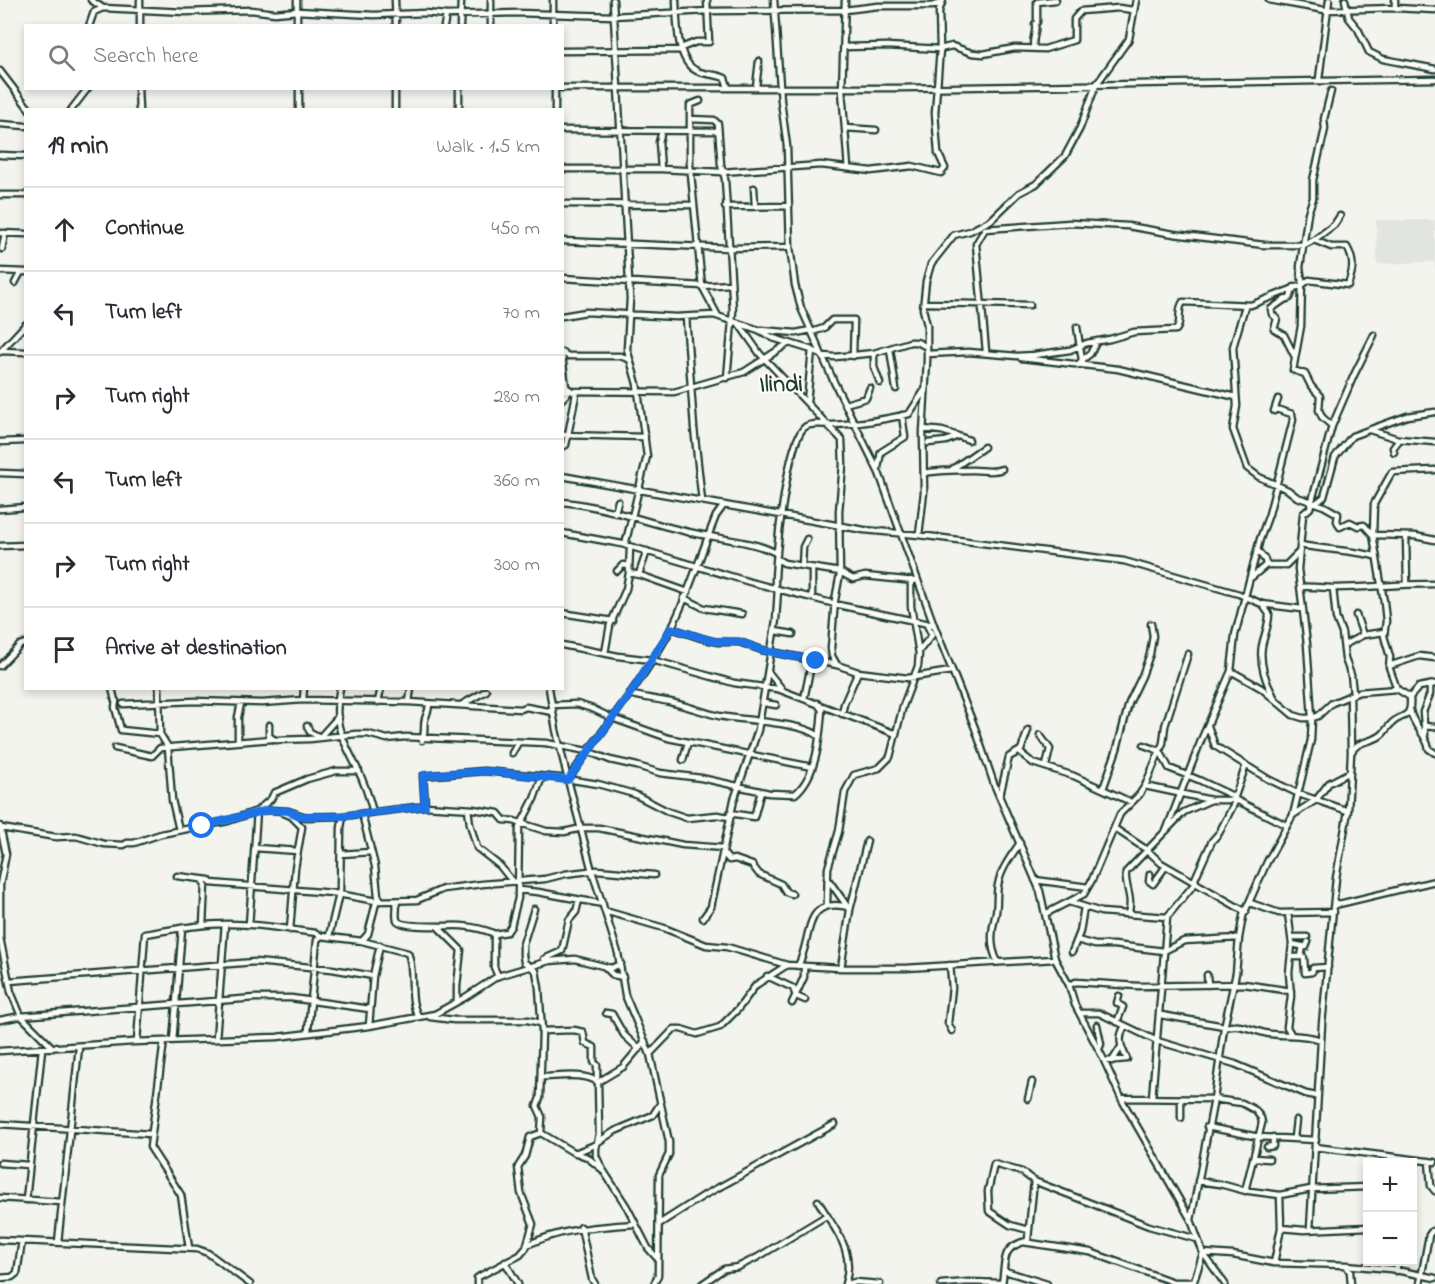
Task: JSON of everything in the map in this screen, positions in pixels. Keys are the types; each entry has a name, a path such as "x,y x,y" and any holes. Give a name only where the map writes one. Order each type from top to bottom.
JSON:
{"street":[{"path":"92,0 103,8"},
{"path":"140,0 140,24"},
{"path":"297,0 297,24"},
{"path":"395,0 396,24"},
{"path":"460,24 461,0"},
{"path":"491,0 491,24"},
{"path":"553,0 553,24"},
{"path":"604,653 610,625 626,589 629,573 627,546 647,456 638,393 627,346 630,316 629,281 613,16 614,0"},
{"path":"676,0 684,59 693,69 723,76 728,87"},
{"path":"564,51 681,49 696,42 709,42 707,0"},
{"path":"774,0 786,136 790,247 798,297 811,331 878,471 903,534 951,671 1040,891 1055,959 1121,1098 1191,1220 1203,1253 1225,1284"},
{"path":"845,0 842,87 848,168"},
{"path":"1034,48 1032,43 1036,32 1036,3 1056,0"},
{"path":"919,535 924,492 923,429 927,354 924,303 926,281 934,258 954,235 969,232 991,220 1019,193 1036,184 1065,156 1080,128 1096,85 1129,39 1136,0"},
{"path":"1269,0 1326,10 1347,8 1435,10"},
{"path":"1319,79 1329,0"},
{"path":"1345,0 1349,18 1358,29 1369,52 1383,59 1435,69"},
{"path":"1395,0 1395,8"},
{"path":"90,24 94,12 103,8 185,12 251,10 287,13 297,11 613,16 708,11 845,10 878,3 932,6 943,2"},
{"path":"564,169 661,169 722,172 821,165 871,171 915,166 939,173 943,172 945,168 938,153 936,130 940,50 939,11 943,2"},
{"path":"844,47 887,46 940,50 952,46 983,54 1010,48 1047,49 1074,40 1074,19 1081,11 1119,8 1133,10"},
{"path":"444,24 446,15"},
{"path":"756,87 759,61"},
{"path":"0,71 28,108"},
{"path":"564,88 937,87 1435,79"},
{"path":"73,108 86,90"},
{"path":"138,90 139,108"},
{"path":"299,90 299,108"},
{"path":"395,90 395,108"},
{"path":"459,90 459,108"},
{"path":"555,90 555,108"},
{"path":"1331,91 1313,180 1313,198 1308,213 1300,267 1301,326 1293,370 1305,374 1311,386 1320,396 1319,410 1322,417 1332,426"},
{"path":"700,101 690,105 689,132 697,246 702,286 718,316"},
{"path":"690,119 716,120 718,131 724,179 732,322 727,378"},
{"path":"0,124 24,126"},
{"path":"845,128 876,130"},
{"path":"564,130 718,131"},
{"path":"661,169 659,142 662,131"},
{"path":"0,155 24,156"},
{"path":"754,188 755,207"},
{"path":"0,195 24,195"},
{"path":"564,204 694,206"},
{"path":"725,207 789,206"},
{"path":"985,352 976,244 985,229 1070,223 1128,226 1239,243 1286,246 1304,245 1314,240 1334,225 1340,216"},
{"path":"2,249 2,233 24,234"},
{"path":"927,354 985,352 1034,355 1070,350 1134,332 1176,330 1179,326 1180,308 1183,302 1245,306 1302,285 1309,279 1348,285 1352,274 1353,257 1347,247 1331,247 1314,240"},
{"path":"564,242 729,248 790,247"},
{"path":"0,271 23,272"},
{"path":"15,283 23,272"},
{"path":"564,278 702,286 730,284"},
{"path":"1294,287 1290,298 1271,309 1277,319 1274,329 1284,335 1295,357"},
{"path":"926,303 1030,305"},
{"path":"1245,306 1233,347 1237,410 1233,429 1247,468 1297,497 1314,502 1338,514 1337,520 1340,527 1350,522 1358,526 1364,525 1373,535 1435,540"},
{"path":"564,316 586,312 630,316 718,316 759,330 784,333 824,328 832,321 854,320 853,356"},
{"path":"686,317 702,501"},
{"path":"739,324 765,359 842,442 843,465 839,497 840,572 835,604 832,656 837,665"},
{"path":"0,351 24,326"},
{"path":"1077,327 1080,362"},
{"path":"759,330 772,338 812,350 823,356 874,353 910,342 917,342 927,347"},
{"path":"1191,1220 1214,1100 1224,1027 1236,973 1239,938 1245,912 1263,870 1293,815 1311,740 1312,718 1307,644 1300,587 1299,552 1303,514 1314,502 1332,426 1374,335"},
{"path":"1080,362 1090,354 1097,341"},
{"path":"564,391 672,393 744,372 789,343"},
{"path":"890,349 896,389"},
{"path":"807,402 812,350"},
{"path":"0,351 24,352"},
{"path":"985,352 1080,362 1086,366 1141,374 1236,397"},
{"path":"874,353 874,367 880,383"},
{"path":"564,354 568,356 620,356 629,359"},
{"path":"564,370 566,386 576,394 564,435 645,437"},
{"path":"845,404 866,398 870,388"},
{"path":"703,918 711,907 730,815 764,703 775,631 777,557 781,516 788,471 798,434 807,426 855,424 902,415 913,411 926,388"},
{"path":"564,397 570,391"},
{"path":"1166,831 1231,671 1235,635 1244,597 1251,578 1293,415 1276,409 1274,411 1278,399"},
{"path":"1314,502 1324,497 1333,459 1352,436 1407,416 1435,412"},
{"path":"878,471 881,452 905,437 902,415"},
{"path":"923,429 942,431 969,441"},
{"path":"1370,430 1400,440 1435,442"},
{"path":"928,443 946,441 958,436"},
{"path":"1394,452 1393,448 1400,440"},
{"path":"0,442 24,441"},
{"path":"950,470 984,447"},
{"path":"924,473 950,470 994,472 1002,469"},
{"path":"1397,689 1389,666 1390,657 1384,632 1386,621 1373,535 1374,504 1391,472 1435,470"},
{"path":"0,473 24,474"},
{"path":"564,476 839,526 1124,561 1262,604 1302,609"},
{"path":"615,513 618,501"},
{"path":"564,502 591,506 632,518 762,548 784,563 840,572 853,579 866,576 919,581"},
{"path":"568,780 629,694 671,628 688,592 716,516 724,505"},
{"path":"0,509 24,507"},
{"path":"564,532 647,551 835,604 934,625"},
{"path":"1406,536 1407,584"},
{"path":"802,566 807,539"},
{"path":"1301,544 1375,556"},
{"path":"0,546 24,545"},
{"path":"639,574 647,551"},
{"path":"1258,551 1266,565"},
{"path":"1251,578 1266,565 1286,565 1299,552"},
{"path":"617,571 623,565 629,566"},
{"path":"812,568 812,598"},
{"path":"629,573 639,574 688,592"},
{"path":"827,904 827,878 839,831 846,788 854,775 863,771 875,770 888,760 918,666 919,652 913,620 911,580"},
{"path":"1300,587 1435,584"},
{"path":"1310,1229 1321,1040 1336,878 1348,811 1351,753 1352,676 1345,659 1344,645 1336,618 1333,588"},
{"path":"684,598 704,608 742,614"},
{"path":"1262,604 1269,614"},
{"path":"1274,606 1269,614 1269,626 1262,651 1266,682 1276,700"},
{"path":"564,613 613,621"},
{"path":"1356,615 1364,635"},
{"path":"919,652 932,635 930,628 924,622"},
{"path":"1103,789 1117,749 1129,703 1149,660 1153,643 1151,624"},
{"path":"671,628 713,641 740,642 762,650 837,665 858,672 899,678 951,671"},
{"path":"775,631 792,634"},
{"path":"1344,645 1364,635 1384,632"},
{"path":"0,666 24,644"},
{"path":"564,645 652,660 734,683 784,692 896,734"},
{"path":"1045,914 1083,896 1120,814 1140,795 1145,786 1160,750 1165,726 1188,654"},
{"path":"823,662 832,656"},
{"path":"1389,666 1419,657 1435,658"},
{"path":"804,699 811,665 816,661"},
{"path":"1231,671 1246,678 1293,715 1303,718 1312,718 1322,714 1332,703 1352,694 1397,689 1410,696"},
{"path":"842,714 858,672"},
{"path":"769,673 784,692"},
{"path":"1425,735 1414,724 1410,711 1410,696 1419,687 1432,685 1423,712 1429,749 1435,753"},
{"path":"113,690 120,703"},
{"path":"159,690 160,734 168,747 172,800 179,830"},
{"path":"303,700 304,690"},
{"path":"340,690 338,717 340,735 359,771 374,812"},
{"path":"378,702 381,690"},
{"path":"409,702 411,690"},
{"path":"461,705 486,690"},
{"path":"486,690 484,701 486,706"},
{"path":"549,690 568,780 592,871 621,964 625,995 650,1054 661,1103 669,1151 659,1174 657,1278 654,1284"},
{"path":"629,694 666,701 718,716 780,723 812,730 818,736"},
{"path":"160,734 121,730 115,707 120,703 137,705 159,701 241,703 338,700 526,707 553,712"},
{"path":"238,741 238,717 241,703"},
{"path":"764,703 776,705"},
{"path":"115,748 152,756 160,748 168,747 368,734 387,739 405,737 422,740 546,743 587,751 610,760 660,773 701,778 761,791 795,794 801,789 818,751 822,710 817,703"},
{"path":"1426,704 1435,703"},
{"path":"422,740 424,720 428,714 429,704"},
{"path":"552,705 578,704 668,738 812,767"},
{"path":"1351,753 1358,745 1381,736 1392,722 1401,719 1410,711"},
{"path":"320,737 338,717"},
{"path":"269,725 269,736 272,739"},
{"path":"307,726 310,732 320,737"},
{"path":"1208,726 1215,746 1268,779 1299,794 1348,811"},
{"path":"1424,726 1435,727"},
{"path":"1000,796 1009,757 1019,752 1024,746 1028,730"},
{"path":"1040,735 1050,749 1046,766"},
{"path":"683,760 688,742"},
{"path":"512,753 518,743"},
{"path":"1144,745 1160,750 1169,768 1286,825"},
{"path":"1019,752 1033,763 1074,776 1131,802"},
{"path":"1152,1098 1161,1015 1167,917 1195,882 1212,841 1219,833 1235,799 1246,765"},
{"path":"249,925 257,811 271,799 274,793 307,779 336,771 359,771"},
{"path":"425,806 423,776 487,771 598,784 634,794 669,812 687,818 717,815 754,817 757,813 761,791"},
{"path":"1293,815 1316,800 1329,783 1350,772"},
{"path":"396,901 397,920 400,923 464,926 481,928 495,934 507,932 517,905 518,833 542,777"},
{"path":"1145,786 1211,800 1235,799"},
{"path":"1128,914 1130,890 1125,874 1184,812 1211,800"},
{"path":"53,1048 21,1016 15,1006 9,981 0,938 0,885 6,854 0,827 56,837 76,836 104,844 124,845 179,830 228,821 257,811 276,809 300,816 343,816 425,806 468,808 498,813 504,820 555,832 582,828 610,829 682,845 723,850"},
{"path":"468,808 477,848 500,866 512,881"},
{"path":"257,811 285,813 301,824 290,930"},
{"path":"362,814 372,852 377,898 368,934 362,941"},
{"path":"329,936 340,895 343,816"},
{"path":"1113,828 1148,850 1166,866 1245,912"},
{"path":"841,968 850,908 867,841"},
{"path":"998,962 992,946 998,883 1004,868 1020,843"},
{"path":"255,848 298,851"},
{"path":"723,850 729,860 735,859 752,864 759,874 781,884 786,892 792,894"},
{"path":"341,854 372,852"},
{"path":"1150,874 1149,881 1153,884 1166,866"},
{"path":"177,876 209,880 211,883 396,901 417,900 437,890 545,879 574,872 612,870 654,875"},
{"path":"827,878 850,908"},
{"path":"202,880 205,884 203,925"},
{"path":"1034,880 1088,887"},
{"path":"1335,905 1435,881"},
{"path":"518,890 603,904"},
{"path":"536,971 547,958 562,951 569,920 576,912 579,900"},
{"path":"1070,902 1101,912 1167,917"},
{"path":"1250,903 1274,913 1334,912"},
{"path":"792,1003 804,977 801,966 813,915 827,904 850,908"},
{"path":"1072,952 1082,924 1084,907"},
{"path":"534,909 523,944 524,962 536,971 539,988 542,1031 541,1077 537,1106 542,1117 542,1133"},
{"path":"605,910 664,928 706,945 728,947 801,966 841,968 950,965 1055,959"},
{"path":"1288,914 1292,944 1289,973 1291,991 1287,1027 1291,1034"},
{"path":"216,1039 225,924"},
{"path":"137,1042 145,935 203,925 249,925 316,933 321,936 362,941 402,950 409,956 414,1006 419,1017"},
{"path":"437,926 461,950 457,1001"},
{"path":"173,1041 182,929"},
{"path":"495,934 494,967 498,976"},
{"path":"308,1031 317,940 321,936"},
{"path":"1291,937 1307,939 1306,947 1292,944"},
{"path":"1077,940 1095,945 1164,951 1184,941 1239,938"},
{"path":"369,1026 374,976 381,945"},
{"path":"1294,957 1301,957 1303,946"},
{"path":"0,1051 137,1042 277,1037 308,1031 369,1026 435,1014 498,976 541,963 569,958 605,967 615,968 621,964"},
{"path":"1304,958 1305,973 1312,972 1313,968 1328,967"},
{"path":"9,981 267,962 374,976"},
{"path":"650,1054 674,1029 697,1034 720,1026 738,1009 756,985 787,964"},
{"path":"950,965 952,988 948,1023 952,1031"},
{"path":"605,967 615,976 623,977"},
{"path":"1207,975 1208,985"},
{"path":"767,976 793,988 796,996 805,1000"},
{"path":"1069,985 1076,982 1138,986 1251,984 1291,991"},
{"path":"1117,1022 1124,1007 1117,1003 1119,996"},
{"path":"0,1020 21,1016 219,1000 281,998 370,1009"},
{"path":"606,1013 612,1014 624,1035 639,1049"},
{"path":"1080,1013 1099,1013 1157,1041 1219,1059 1306,1094 1317,1096"},
{"path":"1161,1015 1224,1027 1233,1025 1265,1033 1310,1036 1321,1040"},
{"path":"427,1016 454,1020 528,1020 541,1023"},
{"path":"1097,1025 1101,1044 1099,1049"},
{"path":"1105,1061 1127,1059 1121,1047 1120,1033 1125,1026"},
{"path":"542,1031 578,1030 583,1032 585,1043 594,1047 594,1062 597,1065 598,1079 596,1156 627,1207 648,1248 657,1257"},
{"path":"164,1041 150,1134 151,1150 183,1199 189,1248"},
{"path":"541,1077 598,1079 623,1068 645,1041"},
{"path":"58,1242 79,1047"},
{"path":"1112,1061 1121,1047"},
{"path":"26,1200 42,1049"},
{"path":"1028,1099 1032,1082"},
{"path":"1121,1098 1214,1100 1245,1104 1255,1110 1262,1123 1245,1191"},
{"path":"1181,1100 1181,1118"},
{"path":"575,1153 598,1143 615,1131 656,1113 661,1103"},
{"path":"1244,1113 1245,1104"},
{"path":"1293,1138 1296,1120"},
{"path":"0,1124 150,1134"},
{"path":"659,1224 703,1196 835,1124"},
{"path":"1207,1127 1259,1137 1316,1140"},
{"path":"477,1284 477,1278 522,1253 526,1245 533,1224 521,1193 518,1167 525,1156 530,1137 542,1133 575,1153 587,1157 603,1170"},
{"path":"1267,1147 1273,1146 1273,1137"},
{"path":"1315,1148 1392,1158"},
{"path":"1253,1158 1269,1159"},
{"path":"1417,1160 1435,1162"},
{"path":"1429,1161 1431,1186 1435,1191"},
{"path":"0,1163 29,1165"},
{"path":"1029,1230 1010,1225 990,1214 988,1191 992,1167 995,1164 1022,1172 1034,1181 1149,1226 1197,1239"},
{"path":"941,1284 968,1282 1002,1284 1005,1260 1010,1248 1014,1244 1028,1240 1034,1181"},
{"path":"1198,1181 1245,1191 1280,1195 1311,1189 1363,1187"},
{"path":"1274,1263 1281,1228 1280,1195"},
{"path":"0,1198 62,1202"},
{"path":"818,1201 847,1251 846,1284 855,1282 880,1284"},
{"path":"702,1284 724,1269 738,1267 758,1257 826,1216"},
{"path":"526,1245 581,1227 635,1224"},
{"path":"581,1227 592,1279 596,1284"},
{"path":"1281,1228 1293,1230 1363,1227"},
{"path":"1420,1284 1429,1235 1435,1231"},
{"path":"0,1240 189,1248 208,1252 250,1284"},
{"path":"0,1278 12,1277 17,1273 21,1241"},
{"path":"1023,1242 1090,1252 1173,1282 1193,1283 1203,1253"},
{"path":"1203,1253 1233,1255 1274,1263 1346,1265 1435,1278"},
{"path":"505,1262 518,1284"},
{"path":"1346,1265 1350,1272 1351,1284"},
{"path":"1350,1272 1355,1266"},
{"path":"1396,1271 1397,1266"},
{"path":"1005,1271 1047,1284"}],"shaded area":[{"path":"1376,220 1435,220 1435,272 1434,262 1377,264"}],"district":[{"name":"Ilindi","path":"781,385"}],"route":[{"path":"202,826 228,821 257,811 276,809 306,817 343,816 425,806 423,776 426,775 487,771 568,780 632,691 671,628 717,642 740,642 762,650 816,661"}]}
